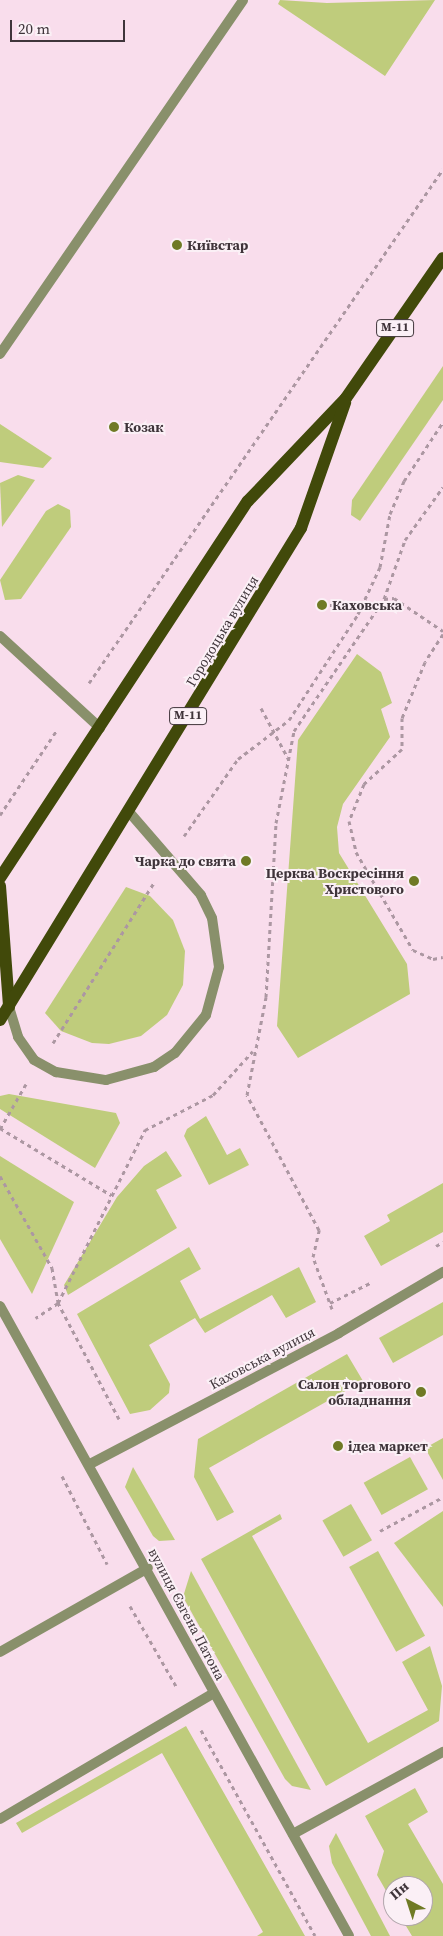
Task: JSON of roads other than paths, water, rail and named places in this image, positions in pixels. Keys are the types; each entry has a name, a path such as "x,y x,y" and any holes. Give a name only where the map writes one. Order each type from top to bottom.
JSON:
{"main road":[{"name":"Городоцька вулиця","path":"0,878 248,501 346,398 443,258"},
{"name":"Городоцька вулиця","path":"0,1020 130,813 301,528 346,398"},
{"path":"0,886 9,1007"}],"street":[{"path":"0,354 243,0"},
{"path":"0,636 100,728"},
{"path":"9,1007 18,1037 34,1060 56,1072 106,1080 146,1070 175,1054 206,1015 220,967 212,918 201,895 130,813"},
{"name":"Каховська вулиця","path":"90,1464 443,1272"},
{"name":"вулиця Євгена Патона","path":"0,1306 148,1568 214,1693 349,1936"},
{"path":"0,1652 148,1568"},
{"path":"0,1819 187,1706 214,1693"},
{"path":"293,1834 443,1752"}],"place":[{"name":"Київстар","path":"177,245"},
{"name":"Козак","path":"114,427"},
{"name":"Каховська","path":"322,605"},
{"name":"Чарка до свята","path":"246,861"},
{"name":"Церква Воскресіння Христового","path":"414,881"},
{"name":"Салон торгового обладнання","path":"421,1392"},
{"name":"ідеа маркет","path":"338,1446"}]}
